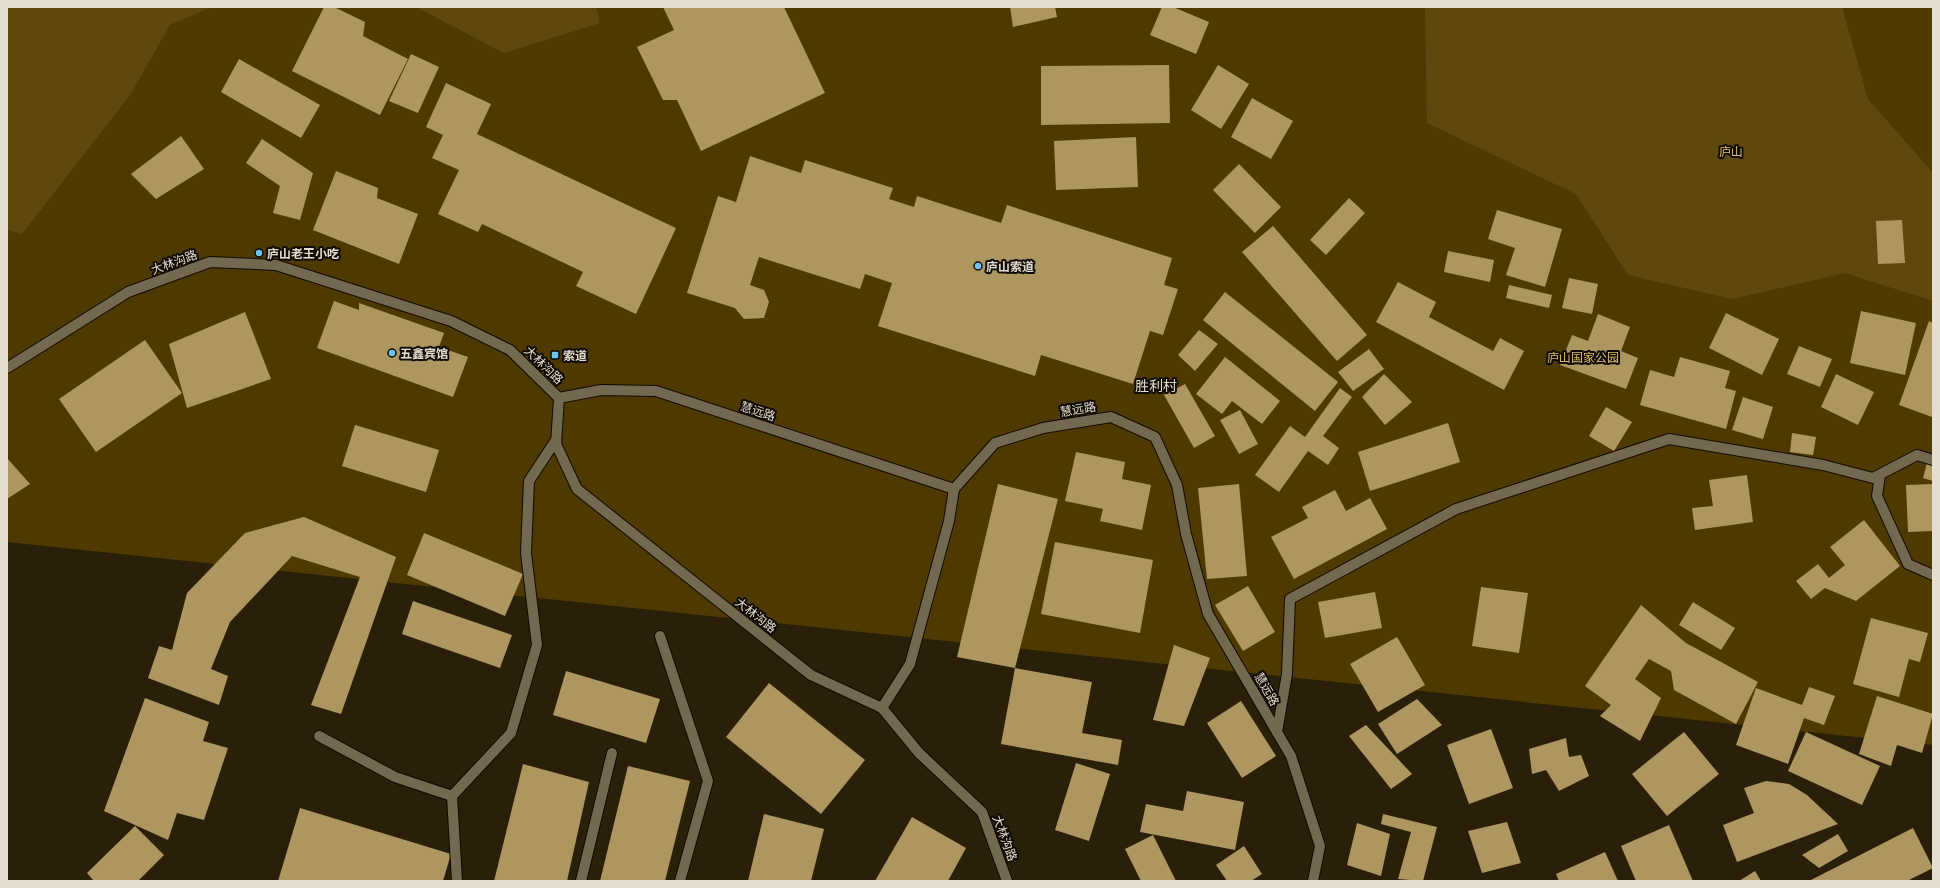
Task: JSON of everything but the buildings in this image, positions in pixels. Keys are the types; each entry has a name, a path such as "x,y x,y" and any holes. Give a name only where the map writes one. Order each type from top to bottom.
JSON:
{"street":[{"name":"大林沟路","path":"7,368 128,292 210,262 276,264 451,321 510,350 559,398 556,444 577,489 811,675 882,708 919,753 982,812 1007,881"},
{"name":"慧远路","path":"559,398 601,390 656,391 954,489 995,443 1043,428 1111,417 1155,437 1177,485 1186,534 1208,614 1291,756 1320,846 1313,881"},
{"path":"457,881 452,796 511,734 537,645 526,553 529,481 556,440"},
{"path":"1277,732 1287,674 1290,599 1456,509 1669,440 1823,465 1873,478 1917,455 1933,460"},
{"path":"1880,475 1877,496 1908,564 1933,575"},
{"path":"882,708 910,664 949,521 954,489"},
{"path":"660,636 708,780 680,881"},
{"path":"319,736 395,777 452,796"},
{"path":"581,881 612,752"}],"green space":[{"name":"庐山国家公园","path":"7,7 1933,7 1933,745 7,542"},
{"path":"7,7 211,7 170,25 130,95 22,234 7,230"},
{"path":"416,7 596,7 600,23 504,53"},
{"name":"庐山","path":"1425,7 1842,7 1868,99 1933,173 1933,301 1845,273 1732,299 1628,275 1576,194 1427,123"}],"place":[{"name":"庐山老王小吃","path":"259,253"},
{"name":"庐山索道","path":"978,266"},
{"name":"五鑫宾馆","path":"392,353"},
{"name":"索道","path":"555,355"}],"district":[{"name":"胜利村","path":"1156,386"}]}
